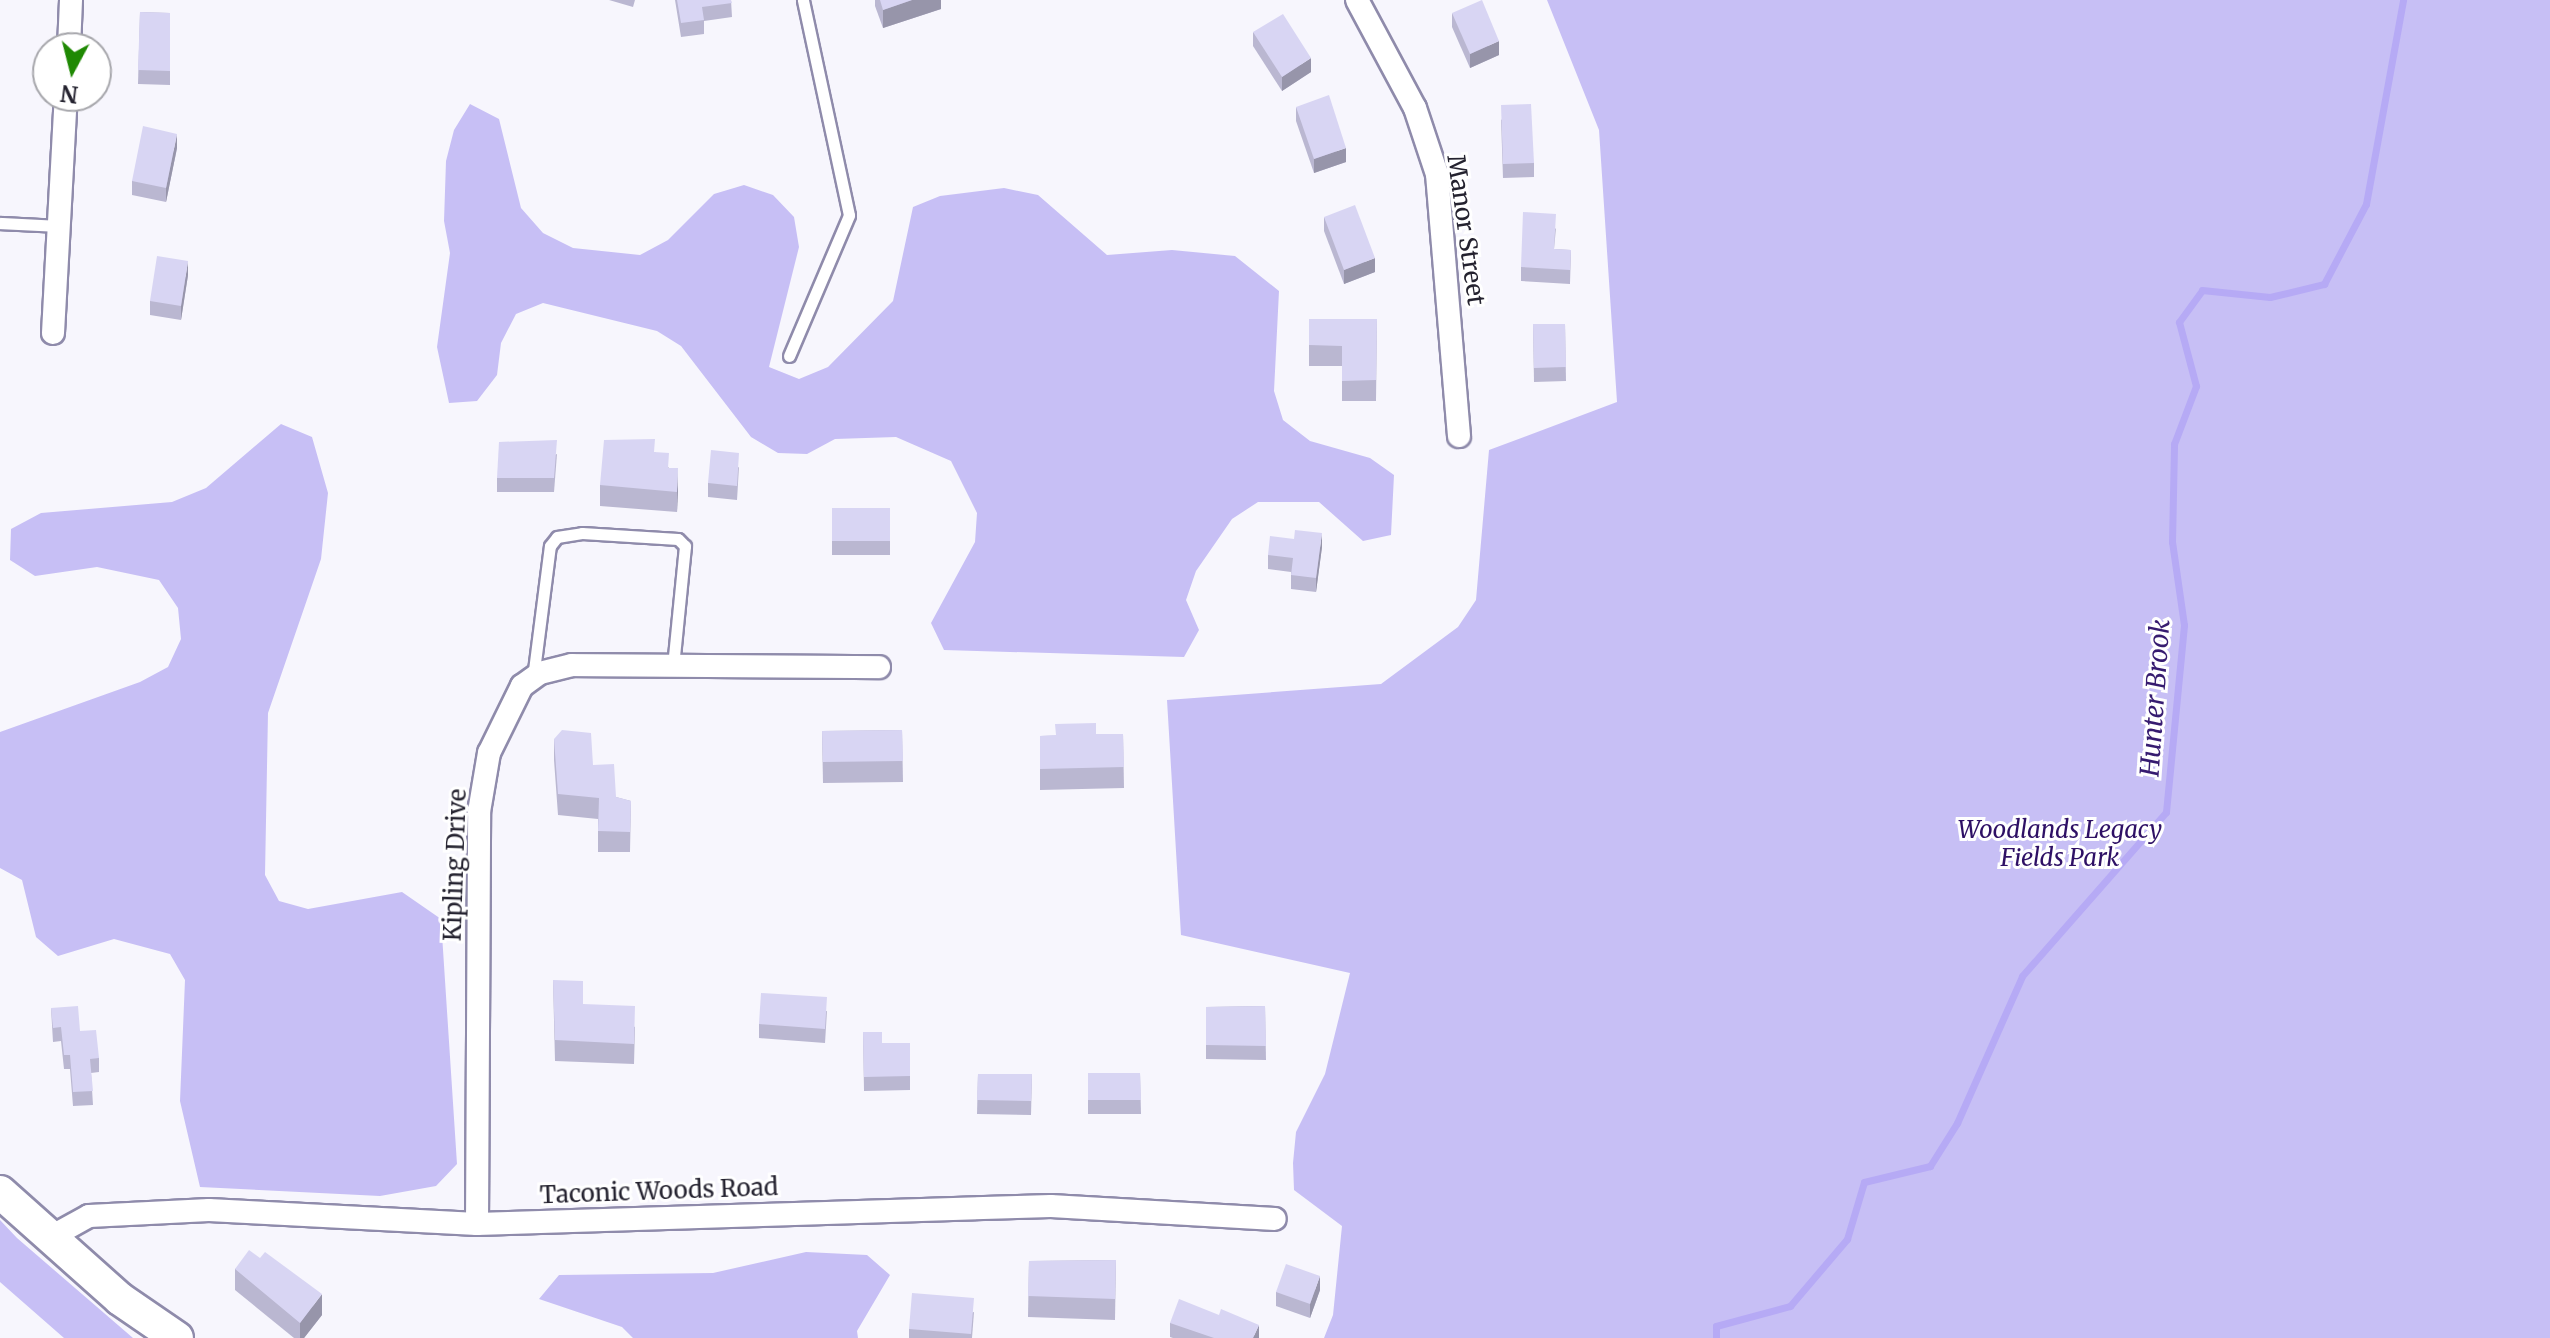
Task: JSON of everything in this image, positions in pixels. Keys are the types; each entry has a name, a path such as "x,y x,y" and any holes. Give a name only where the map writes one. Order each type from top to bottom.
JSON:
{"main road":[{"path":"0,1192 120,1299 177,1338"}],"street":[{"path":"70,32 71,0"},
{"name":"Manor Street","path":"1357,0 1415,108 1437,174 1459,436"},
{"path":"53,333 65,112"},
{"path":"533,678 572,665 879,667"},
{"name":"Kipling Drive","path":"477,1224 479,812 489,753 504,715 533,678"},
{"name":"Taconic Woods Road","path":"51,1237 89,1216 114,1212 209,1210 477,1224 1051,1206 1275,1219"}],"lane":[{"path":"789,356 849,215 803,0"},
{"path":"0,223 59,226"},
{"path":"533,678 550,546 557,537 582,533 678,539 685,546 673,666"}],"green space":[{"name":"Woodlands Legacy Fields Park","path":"1547,0 2550,0 2550,1338 1324,1338 1333,1315 1342,1226 1294,1190 1293,1163 1296,1132 1325,1074 1350,973 1181,935 1167,700 1381,684 1458,627 1476,600 1489,450 1617,402 1599,130"},
{"path":"470,104 499,119 521,208 543,233 573,248 640,255 668,240 714,194 744,185 773,195 794,217 799,247 769,367 799,379 828,367 893,301 913,207 940,196 1004,188 1038,195 1107,255 1172,250 1235,256 1279,291 1274,391 1283,420 1310,441 1370,458 1394,475 1391,535 1363,541 1319,502 1258,502 1232,519 1196,571 1186,600 1199,630 1184,657 944,650 931,623 975,542 977,513 951,461 896,437 835,439 807,454 778,453 751,437 681,346 657,331 543,303 516,314 501,343 497,375 477,401 449,403 437,347 450,253 444,221 446,161 454,130"},
{"path":"281,424 312,437 328,493 321,559 268,713 265,875 279,901 308,909 402,892 441,919 457,1164 436,1186 380,1196 200,1187 180,1101 185,980 170,954 114,939 58,956 36,937 22,880 0,868 0,732 140,682 168,667 181,639 178,608 159,580 97,567 35,576 10,560 11,529 41,513 172,502 206,488"},
{"path":"0,1220 133,1338 64,1338 0,1282"},
{"path":"806,1252 867,1255 890,1275 857,1331 858,1338 633,1338 622,1327 539,1299 559,1275 713,1273"}],"building":[{"path":"677,0 731,0 732,3 702,7 704,20 681,23"},
{"path":"880,0 912,0 883,10"},
{"path":"1482,0 1499,41 1470,54 1452,13"},
{"path":"140,12 170,13 170,71 138,70"},
{"path":"1283,14 1311,58 1282,77 1253,32"},
{"path":"1329,95 1346,148 1314,159 1296,107"},
{"path":"1531,104 1534,163 1503,164 1501,105"},
{"path":"143,126 177,134 166,188 132,181"},
{"path":"1355,205 1375,258 1344,270 1324,217"},
{"path":"1523,212 1556,214 1554,249 1571,250 1570,270 1521,267"},
{"path":"157,256 188,261 181,306 150,301"},
{"path":"1309,319 1377,319 1376,380 1342,381 1342,346 1309,345"},
{"path":"1533,324 1565,324 1566,367 1534,368"},
{"path":"655,439 654,452 669,453 668,468 678,468 677,492 600,485 604,440"},
{"path":"557,440 554,478 497,478 499,442"},
{"path":"711,450 739,453 737,486 708,483"},
{"path":"832,508 890,508 890,541 832,541"},
{"path":"1295,530 1322,533 1316,578 1291,575 1293,558 1268,555 1270,536 1294,539"},
{"path":"1096,723 1096,734 1123,734 1124,767 1040,769 1040,736 1056,735 1055,724"},
{"path":"562,730 591,733 593,765 614,764 616,797 631,801 630,832 598,831 599,798 558,794 554,739"},
{"path":"902,730 903,761 823,762 822,731"},
{"path":"553,980 583,981 583,1004 635,1006 634,1044 555,1040"},
{"path":"761,993 827,997 825,1029 759,1024"},
{"path":"78,1006 80,1031 96,1030 99,1058 90,1059 93,1091 73,1092 70,1055 64,1055 61,1027 53,1028 51,1008"},
{"path":"1265,1006 1266,1046 1206,1045 1206,1007"},
{"path":"863,1032 882,1032 882,1043 910,1043 910,1076 864,1077"},
{"path":"1088,1073 1140,1073 1141,1100 1088,1100"},
{"path":"978,1074 1032,1074 1031,1101 977,1100"},
{"path":"249,1250 260,1258 265,1252 322,1294 300,1323 235,1269"},
{"path":"1116,1260 1115,1299 1028,1296 1029,1261"},
{"path":"1286,1264 1320,1276 1310,1304 1276,1292"},
{"path":"912,1293 974,1298 971,1334 909,1329"},
{"path":"1179,1299 1219,1315 1221,1309 1259,1325 1253,1338 1214,1338 1170,1323"}],"waterway":[{"name":"Hunter Brook","path":"1716,1338 1716,1326 1790,1306 1847,1239 1864,1182 1930,1166 1957,1123 2022,976 2166,812 2184,625 2172,542 2174,444 2196,386 2179,322 2202,290 2270,297 2324,284 2366,204 2403,0"}]}
